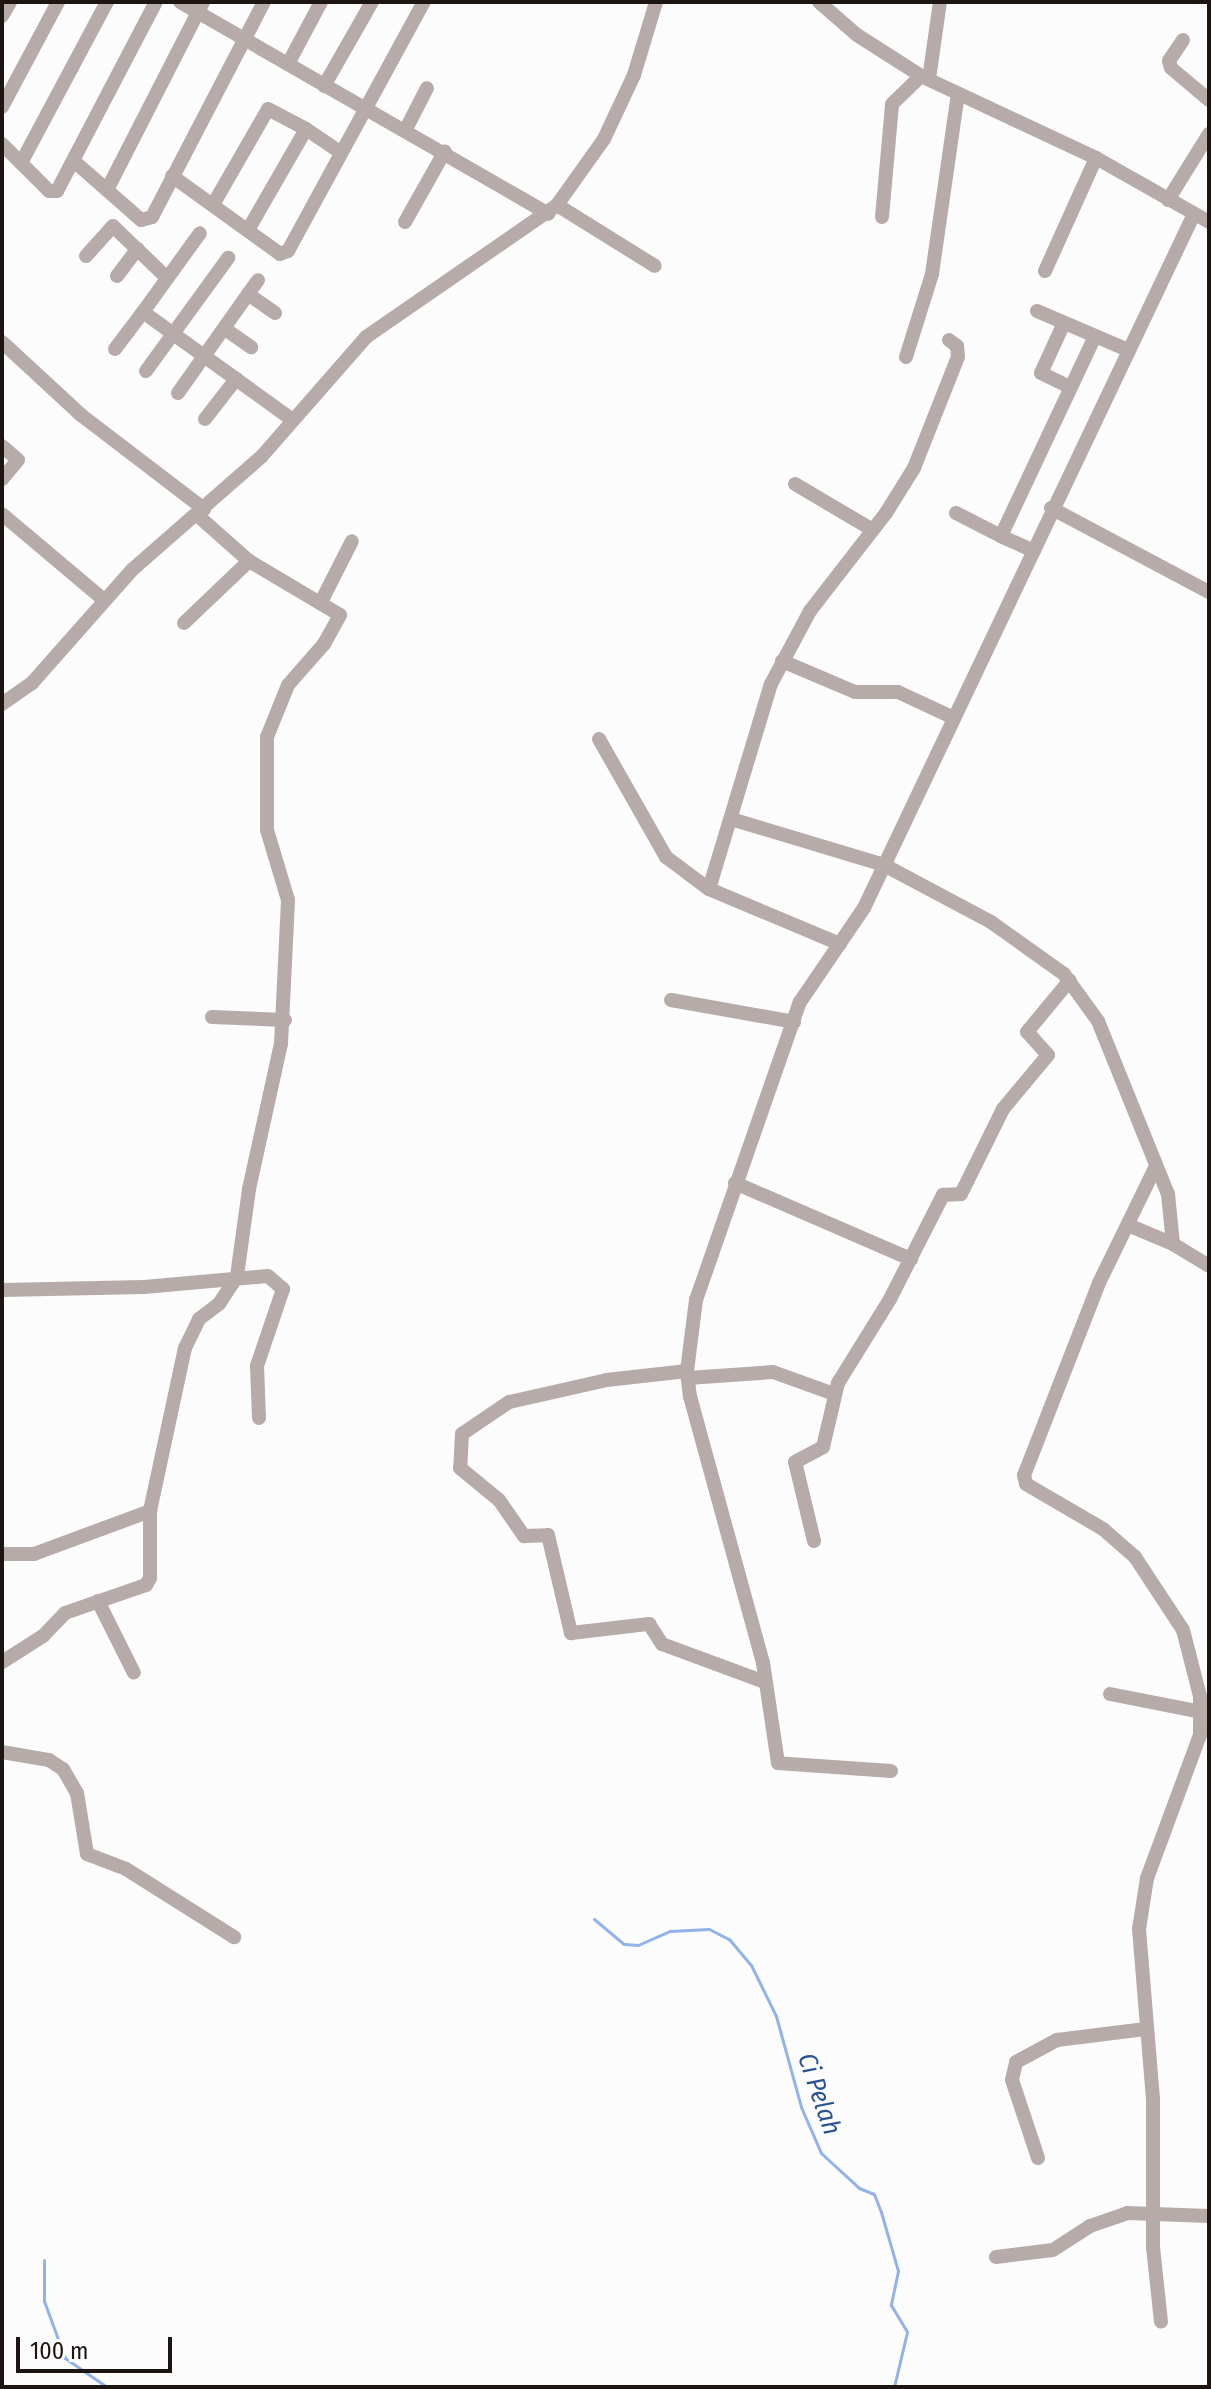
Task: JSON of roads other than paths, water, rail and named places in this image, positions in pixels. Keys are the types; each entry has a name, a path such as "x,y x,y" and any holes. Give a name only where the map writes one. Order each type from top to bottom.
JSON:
{"street":[{"path":"2,107 58,2"},
{"path":"21,163 107,2"},
{"path":"2,144 53,193 75,162 156,2"},
{"path":"180,2 200,7 243,38 364,109 655,266"},
{"path":"75,162 146,221 264,2"},
{"path":"288,64 321,2"},
{"path":"324,86 372,2"},
{"path":"172,176 214,203 280,254 288,251 424,2"},
{"path":"2,704 32,683 105,597 200,512 293,420 366,337 552,209 604,139 634,75 656,2"},
{"path":"819,2 857,35 925,77 1096,158 1209,222"},
{"path":"882,217 892,104 925,77 940,2"},
{"path":"107,190 200,7"},
{"path":"1183,40 1169,61 1171,68 1209,100"},
{"path":"405,131 427,88"},
{"path":"906,357 932,274 958,94"},
{"path":"214,203 268,109 340,152"},
{"path":"248,230 306,129"},
{"path":"1168,200 1209,134"},
{"path":"405,222 445,151"},
{"path":"1045,271 1096,158"},
{"path":"891,1771 780,1765 765,1682 687,1374 696,1300 804,994 840,944 884,865 1034,551 1051,508 1194,214"},
{"path":"86,256 113,226 167,278"},
{"path":"115,349 200,233"},
{"path":"117,276 137,249"},
{"path":"146,371 228,258"},
{"path":"178,393 258,280"},
{"path":"248,294 275,313"},
{"path":"1037,311 1128,350"},
{"path":"143,312 293,420"},
{"path":"1064,323 1041,373 1070,387"},
{"path":"225,329 251,347"},
{"path":"1001,536 1095,336"},
{"path":"709,889 782,661 810,611 914,468 958,357 957,346 949,340"},
{"path":"2,342 81,415 200,512 249,561 337,610 340,620 277,703 265,751 267,830 288,900 285,1020 249,1189 237,1276 189,1336 150,1511 150,1578 146,1585 65,1613 43,1636 2,1662"},
{"path":"205,419 236,379"},
{"path":"2,446 18,460 2,479"},
{"path":"795,484 871,529"},
{"path":"1051,508 1209,592"},
{"path":"956,513 1034,551"},
{"path":"2,514 20,529 29,530 105,597"},
{"path":"321,602 352,541"},
{"path":"184,623 249,561"},
{"path":"782,661 855,692 898,692 954,718"},
{"path":"599,739 666,857 709,889 840,944"},
{"path":"731,819 884,865 991,922 1070,980 1098,1021 1156,1166 1171,1205 1173,1244"},
{"path":"814,1541 795,1462 823,1447 834,1394 911,1259 943,1195 961,1194 1003,1109 1048,1055 1027,1032 1070,980"},
{"path":"671,1000 794,1022"},
{"path":"212,1017 285,1020"},
{"path":"1156,1166 1049,1401 1024,1478 1135,1557 1183,1630 1202,1712 1200,1735 1142,1904 1145,2029 1153,2100 1154,2215 1161,2322"},
{"path":"735,1183 911,1259"},
{"path":"1128,1225 1173,1244 1209,1266"},
{"path":"2,1290 168,1286 266,1275 283,1286 257,1366 259,1418"},
{"path":"765,1682 662,1644 649,1624 571,1633 548,1535 524,1536 499,1500 460,1468 457,1447 462,1434 509,1402 570,1387 687,1374 773,1372 834,1394"},
{"path":"2,1554 34,1554 150,1511"},
{"path":"98,1601 134,1673"},
{"path":"1110,1694 1202,1712"},
{"path":"2,1752 49,1760 63,1769 77,1793 87,1854 126,1869 234,1937"},
{"path":"1038,2158 1012,2080 1016,2062 1057,2040 1145,2029"},
{"path":"996,2257 1053,2250 1116,2215 1209,2216"}],"waterway":[{"name":"Ci Pelah","path":"594,1919 624,1944 638,1945 670,1931 709,1929 729,1939 751,1965 776,2016 801,2107 821,2153 859,2188 874,2194 881,2212 898,2271 891,2305 907,2332 894,2387"},
{"path":"44,2260 44,2301 65,2358 107,2387"}]}
